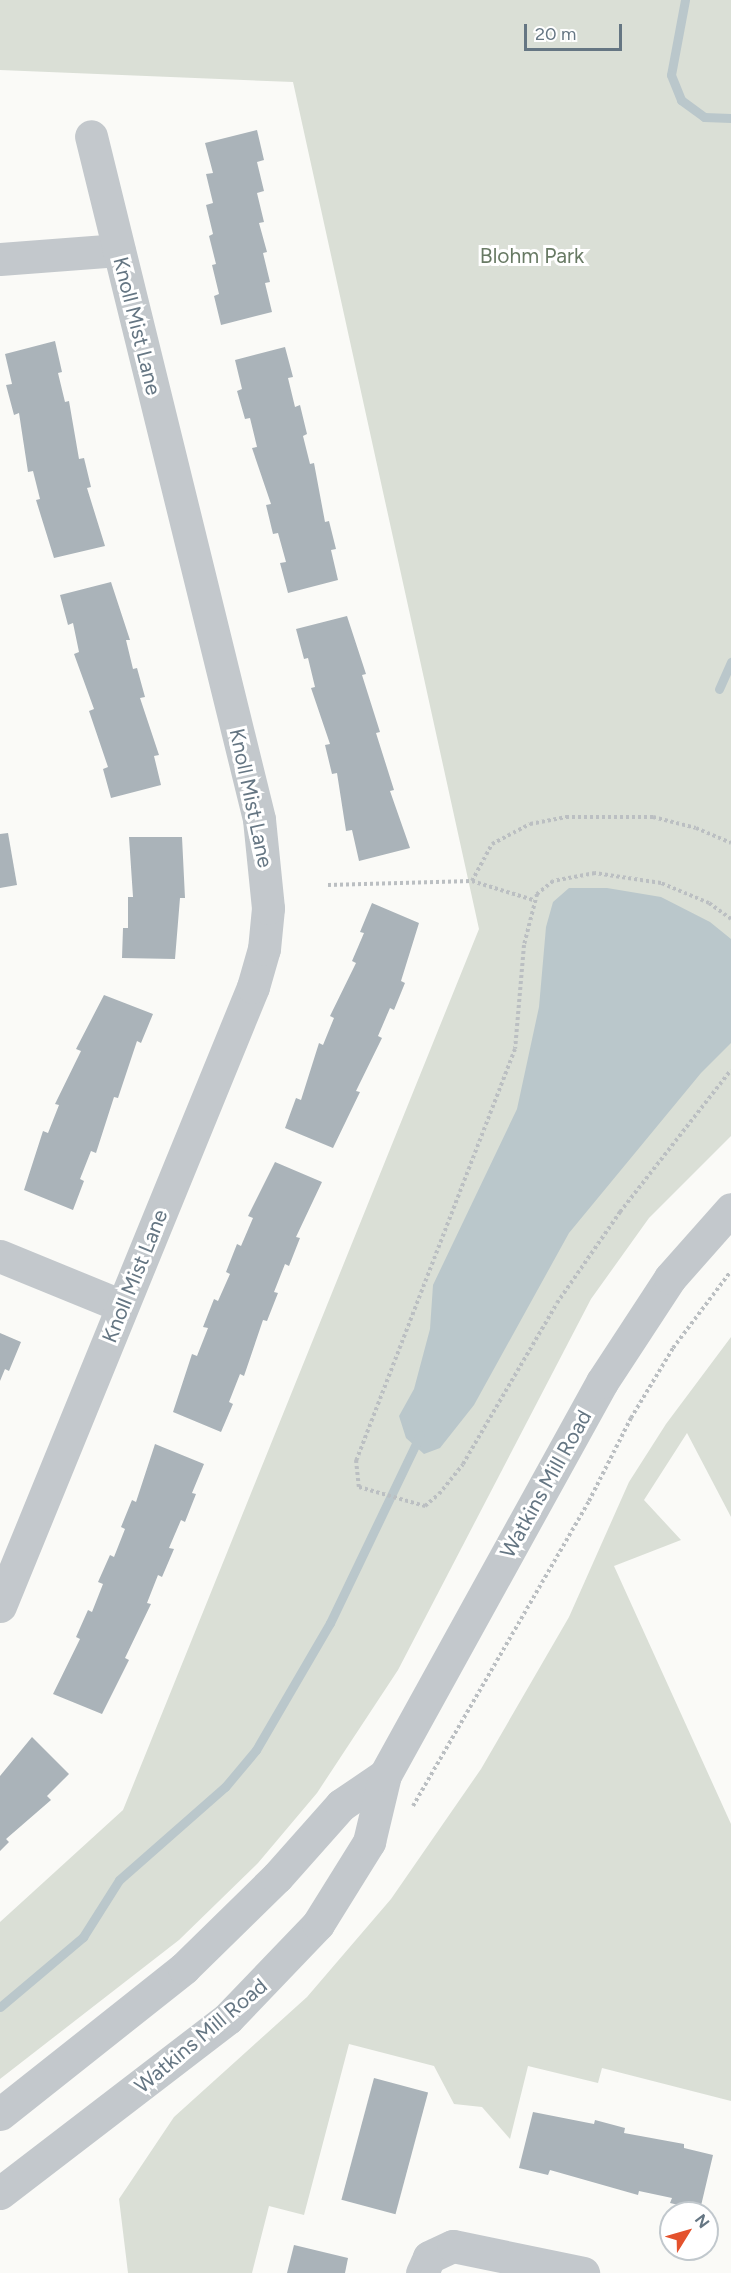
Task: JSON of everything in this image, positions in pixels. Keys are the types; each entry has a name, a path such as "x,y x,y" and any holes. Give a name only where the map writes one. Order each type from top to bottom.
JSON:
{"street":[{"name":"Knoll Mist Lane","path":"0,1606 253,987 264,949 268,900 259,819 91,136"},
{"path":"0,259 119,250"},
{"name":"Watkins Mill Road","path":"0,2193 182,2056 269,1978 318,1924 369,1842 384,1775 608,1372 670,1278 731,1209"},
{"path":"0,1256 122,1306"},
{"name":"Watkins Mill Road","path":"0,2114 184,1968 277,1876 341,1805 384,1775"},
{"path":"422,2273 429,2257 453,2246 583,2273"}],"path":[{"path":"472,881 492,844 530,824 566,817 653,817 696,828 731,843"},
{"path":"731,920 709,903 661,883 595,873 554,881 533,900 515,1049 356,1460 359,1487 426,1506 463,1464 557,1303 620,1212 731,1071"},
{"path":"328,885 472,881 533,900"},
{"path":"561,1545 673,1348 731,1271"}],"green space":[{"name":"Blohm Park","path":"0,0 731,0 731,1136 649,1218 591,1299 398,1670 317,1793 258,1863 179,1940 0,2079 0,1922 123,1810 479,929 293,82 0,70"},
{"path":"731,1337 731,1517 687,1433 644,1500 681,1540 614,1566 731,1824 731,2101 602,2068 598,2083 528,2066 510,2139 482,2107 454,2104 434,2066 349,2044 304,2215 269,2206 252,2273 128,2273 119,2199 174,2117 307,1997 391,1899 481,1769 569,1617 629,1482 666,1424"}],"shaded area":[{"path":"569,888 607,888 661,897 710,922 731,939 731,1043 701,1073 569,1233 474,1405 440,1448 424,1454 406,1438 399,1416 414,1389 430,1329 433,1285 517,1109 539,1007 546,927 553,902"}],"building":[{"path":"257,130 264,160 257,162 264,191 257,193 264,222 259,223 267,252 263,253 270,282 265,283 272,312 221,325 214,296 219,294 212,265 216,264 209,236 213,234 206,205 213,203 206,174 213,173 205,143"},
{"path":"55,341 62,372 58,373 65,402 69,401 79,459 84,458 91,487 87,488 105,546 54,558 36,500 40,499 33,471 28,472 19,413 14,415 6,385 12,384 5,354"},
{"path":"285,347 293,377 288,378 295,407 300,405 307,434 303,436 310,464 314,463 325,522 329,521 336,549 331,550 338,580 288,593 280,563 286,562 278,533 273,534 266,505 271,504 252,448 257,447 250,418 245,419 237,391 242,389 235,360"},
{"path":"111,582 130,640 126,640 133,669 137,668 145,697 140,698 159,755 154,756 161,785 111,798 103,769 108,767 89,711 94,709 74,654 79,652 73,623 68,625 60,595"},
{"path":"347,616 366,674 362,675 380,732 376,733 394,790 390,791 410,848 359,861 352,830 346,831 337,773 332,774 325,745 330,744 311,688 315,687 308,658 304,659 296,629"},
{"path":"8,833 17,885 0,888 0,834"},
{"path":"129,837 182,837 185,898 180,898 175,959 122,958 123,928 128,928 128,897 133,897"},
{"path":"372,903 419,923 401,981 405,983 394,1010 390,1008 378,1036 382,1038 356,1091 360,1092 333,1148 285,1128 296,1098 301,1100 319,1043 323,1045 334,1018 330,1016 356,963 352,961 364,933 360,932"},
{"path":"104,995 153,1014 141,1043 137,1041 118,1098 114,1097 96,1153 91,1151 80,1179 84,1181 73,1210 24,1190 43,1131 48,1133 59,1105 55,1104 81,1051 76,1049"},
{"path":"275,1162 322,1182 296,1237 300,1238 289,1266 285,1264 274,1292 278,1293 267,1321 263,1320 244,1376 240,1374 229,1402 233,1404 221,1432 173,1412 192,1354 197,1356 208,1328 203,1327 214,1299 218,1301 230,1274 226,1272 237,1244 241,1246 253,1218 248,1216"},
{"path":"0,1333 21,1342 9,1371 5,1369 0,1381"},
{"path":"155,1444 204,1464 192,1493 196,1494 185,1522 181,1520 169,1548 174,1549 162,1577 158,1575 147,1603 151,1604 125,1658 129,1660 102,1714 53,1694 80,1639 76,1637 88,1610 92,1612 103,1584 98,1582 110,1555 114,1557 125,1529 121,1527 132,1500 136,1502"},
{"path":"32,1737 69,1774 47,1796 51,1800 6,1839 9,1842 0,1851 0,1776"},
{"path":"374,2078 428,2092 395,2214 341,2200"},
{"path":"533,2112 594,2124 595,2120 625,2128 624,2133 684,2144 684,2148 713,2155 702,2201 671,2201 672,2198 639,2191 638,2195 550,2170 548,2175 519,2168"},
{"path":"294,2245 348,2258 345,2273 287,2273"}],"waterway":[{"path":"685,0 671,75 681,100 704,117 731,118"},
{"path":"719,689 731,662"},
{"path":"0,2007 83,1937 119,1880 225,1787 256,1750 330,1623 420,1435"}]}
